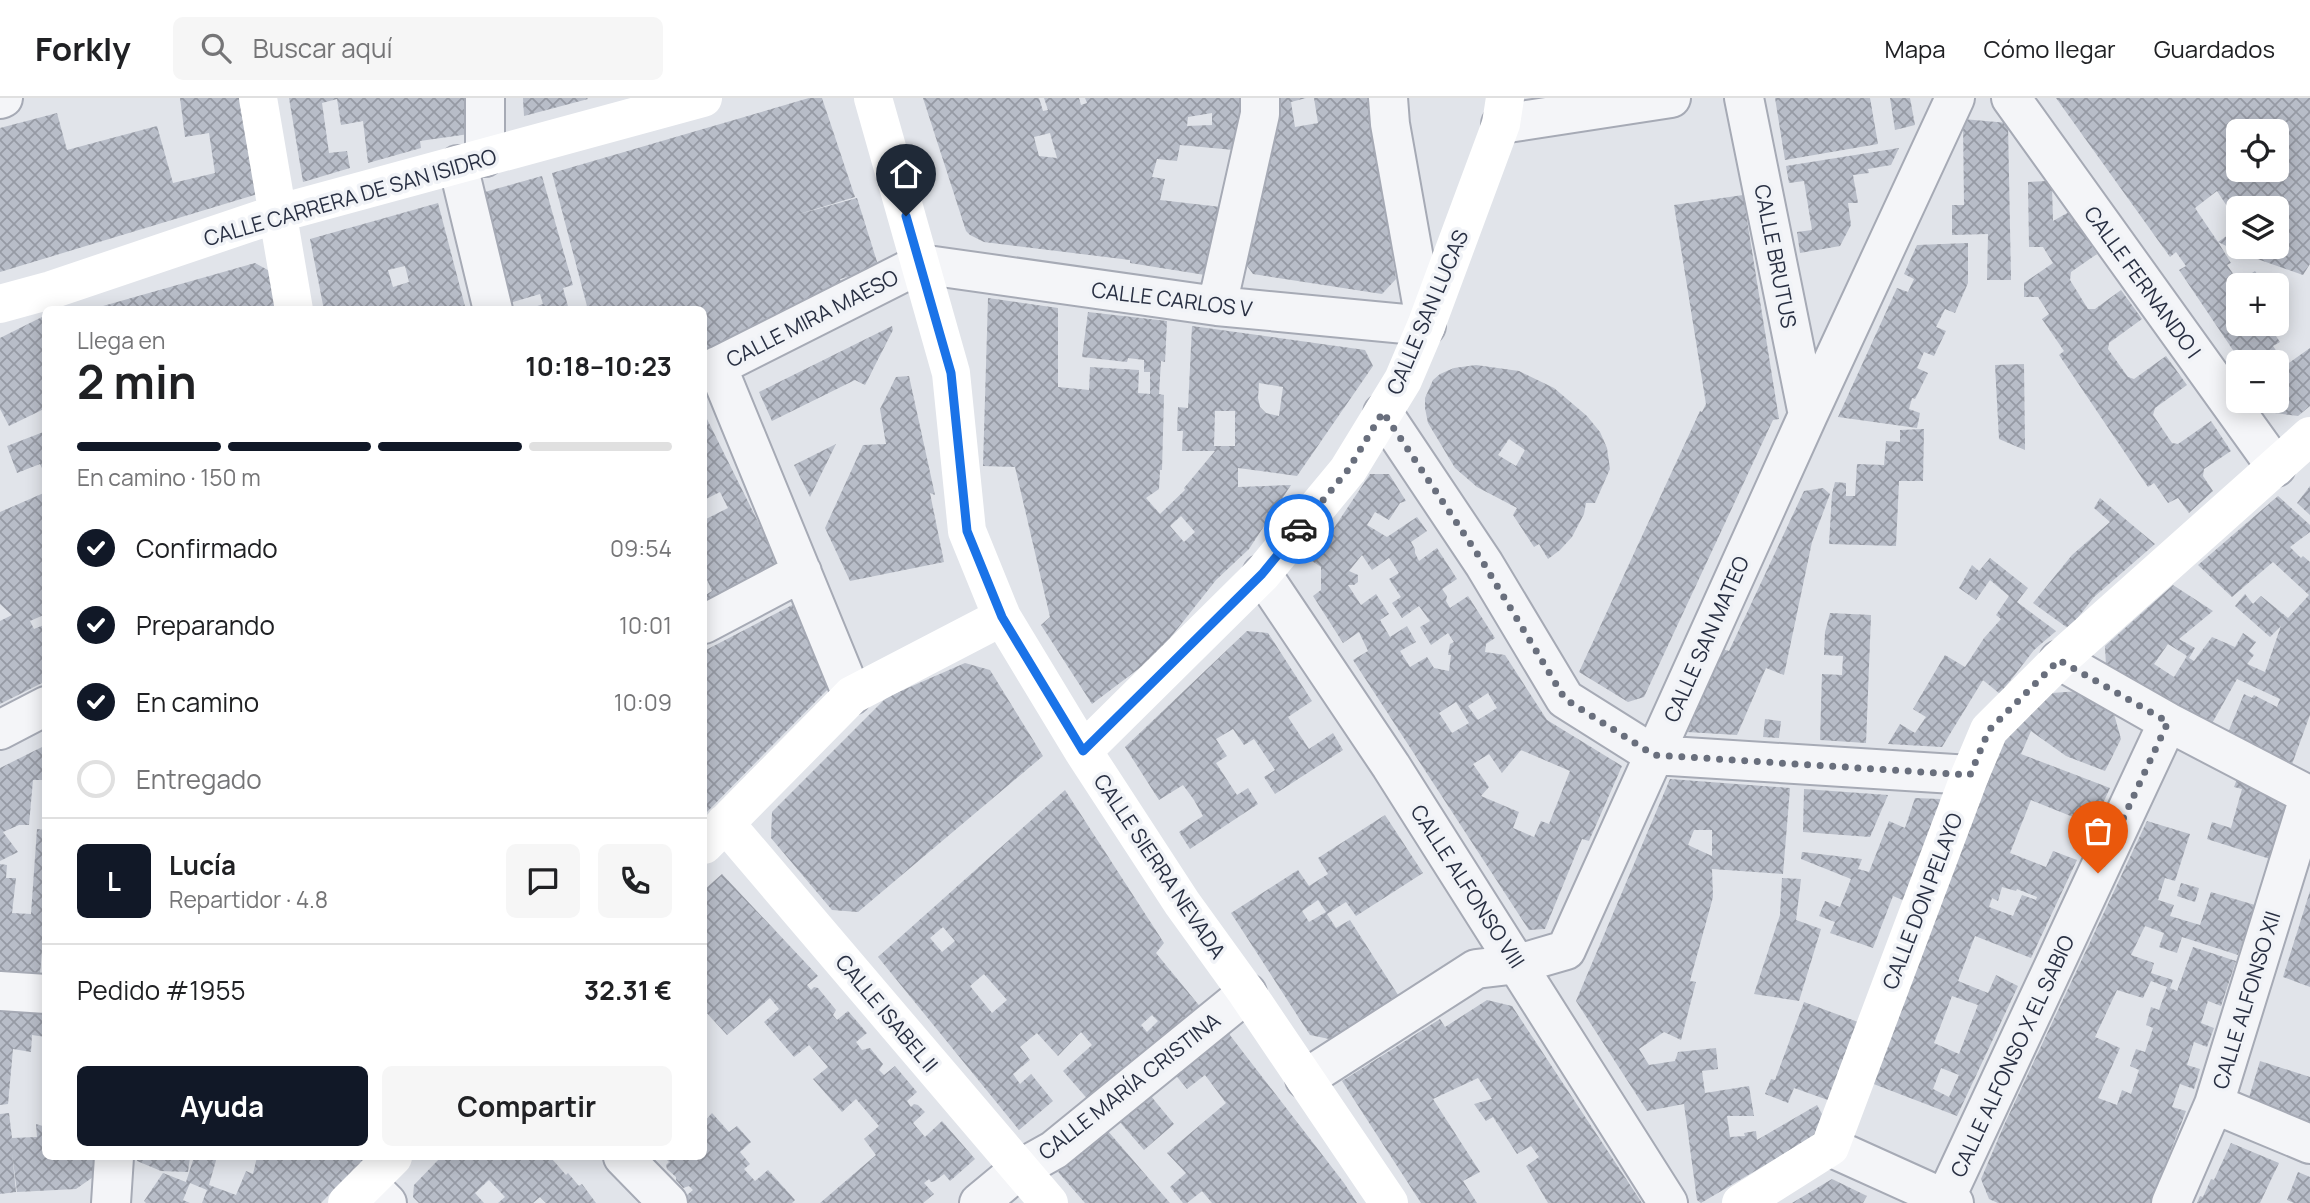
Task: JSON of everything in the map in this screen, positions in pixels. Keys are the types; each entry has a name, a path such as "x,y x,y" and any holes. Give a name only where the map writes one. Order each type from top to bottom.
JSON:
{"street":[{"path":"258,98 293,306"},
{"path":"485,98 472,161 492,306"},
{"name":"CALLE CARRERA DE SAN ISIDRO","path":"0,304 55,300 276,214 703,98"},
{"name":"CALLE SIERRA NEVADA","path":"873,98 951,373 967,531 1002,617 1083,751 1182,903 1247,993 1389,1203"},
{"path":"1217,306 1260,114 1259,98"},
{"path":"1388,98 1390,124 1426,326"},
{"path":"1503,111 1671,98"},
{"name":"CALLE BRUTUS","path":"1744,98 1808,415"},
{"name":"CALLE SAN MATEO","path":"1305,1079 1476,969 1518,964 1566,950 1955,98"},
{"name":"CALLE FERNANDO I","path":"2011,98 2297,452"},
{"name":"CALLE SAN LUCAS","path":"1083,751 1262,574 1348,470 1403,380 1426,326 1503,111"},
{"name":"CALLE CARLOS V","path":"920,264 1217,306 1426,326"},
{"name":"CALLE MIRA MAESO","path":"710,369 920,264"},
{"path":"710,369 802,572 852,695"},
{"path":"1383,412 1484,564 1565,699 1654,755 1970,775"},
{"name":"CALLE DON PELAYO","path":"1830,1147 1989,730 2059,660 2297,452"},
{"path":"707,622 802,572"},
{"name":"CALLE ALFONSO VIII","path":"1262,574 1391,766 1668,1203"},
{"path":"714,834 852,695 1002,617"},
{"path":"2059,660 2168,722 2310,795"},
{"path":"0,730 42,708"},
{"name":"CALLE ALFONSO X EL SABIO","path":"1949,1201 2168,722"},
{"name":"CALLE ALFONSO XII","path":"2171,1203 2214,1104 2310,795"},
{"name":"CALLE ISABEL II","path":"714,834 1049,1203"},
{"path":"0,990 42,994"},
{"name":"CALLE MARÍA CRISTINA","path":"979,1203 1020,1168 1054,1150 1247,993"},
{"path":"2214,1104 2310,1144"},
{"path":"1741,1203 1830,1147 1897,1192 1949,1201"},
{"path":"111,1203 114,1160"},
{"path":"627,1160 668,1203"}],"building":[{"path":"180,98 243,98 258,194 0,272 0,128 57,113 67,150 157,126 173,183 215,173 209,133 185,137"},
{"path":"289,98 475,98 476,133 420,141 421,148 368,163 363,121 341,125 337,99 322,103 329,153 347,151 350,168 303,182"},
{"path":"523,98 587,98 588,99 524,116"},
{"path":"809,98 822,98 855,197 796,215 857,198 879,268 840,279 842,286 707,354 707,306 587,306 552,173"},
{"path":"923,98 1039,98 1043,111 1048,110 1044,98 1079,98 1081,105 1087,103 1085,98 1243,98 1234,150 1180,145 1177,161 1157,159 1152,177 1165,179 1160,200 1221,207 1205,275 1130,263 1130,260 984,242 966,231","holes":["1212,113 1212,125 1187,126 1188,117","1050,133 1057,158 1039,156 1034,137"]},
{"path":"1272,98 1306,98 1291,102 1295,127 1318,123 1314,98 1367,98 1396,279 1382,294 1253,274 1239,255"},
{"path":"1775,98 1870,98 1878,144 1785,160"},
{"path":"1890,98 1910,98 1915,125 1895,130"},
{"path":"2056,98 2310,98 2310,264 2303,275 2257,259 2289,259 2289,196 2226,196 2226,205 2217,191 2195,208 2231,263 2227,265 2233,273 2226,273 2226,336 2276,336 2280,342 2273,346 2276,350 2233,350 2179,270 2186,266 2176,252 2170,257"},
{"path":"1963,119 2008,123 2011,280 1987,280 1988,234 1952,235 1952,205 1964,205"},
{"path":"1899,148 1891,165 1868,169 1869,173 1853,175 1858,203 1848,203 1851,225 1840,246 1800,253 1797,232 1812,230 1804,181 1789,183 1786,166"},
{"path":"542,176 573,285 563,288 568,306 537,306 543,304 540,294 500,306 470,196"},
{"path":"2047,181 2052,188 2053,221 2069,212 2097,254 2071,272 2070,280 2088,309 2095,309 2121,290 2142,319 2109,343 2108,349 2128,377 2134,379 2166,356 2187,385 2155,408 2153,415 2172,443 2178,444 2211,421 2231,451 2204,469 2203,476 2213,491 2189,513 2178,498 2168,503 2154,483 2148,487 2059,355 2064,351 2042,319 2049,314 2038,297 2024,297 2024,283 2053,263 2043,247 2029,247 2028,182"},
{"path":"1743,195 1779,419 1773,420 1644,697 1628,702 1579,672 1700,411 1702,412 1706,404 1674,205"},
{"path":"438,203 465,306 323,306 310,239","holes":["405,266 409,282 393,287 388,270"]},
{"path":"2226,236 2226,246 2218,242"},
{"path":"1968,243 1968,283 1955,313 1945,309 1936,327 1946,331 1934,356 1924,352 1917,368 1928,373 1915,399 1912,398 1909,409 1920,413 1917,428 1838,417 1897,288 1908,292 1914,279 1904,274 1917,245"},
{"path":"255,263 275,274 280,306 103,306"},
{"path":"988,298 1058,308 1058,387 1089,390 1090,367 1139,370 1138,393 1150,394 1150,372 1144,372 1144,360 1128,358 1127,362 1082,357 1088,312 1167,321 1165,362 1161,361 1159,394 1164,395 1162,470 1159,489 1146,498 1160,514 1185,490 1215,451 1182,451 1183,431 1177,431 1178,407 1188,408 1192,326 1365,350 1373,366 1297,476 1238,468 1238,487 1291,485 1249,549 1216,580 1163,647 1092,704 1041,625 1050,617 1015,467 983,466","holes":["1259,383 1283,387 1279,416 1266,413 1260,407","1215,411 1235,411 1235,446 1214,446","1181,516 1195,532 1184,542 1170,526"]},
{"path":"42,317 42,410 9,426 0,409 0,338"},
{"path":"892,326 893,330 865,385 855,380 772,421 759,392"},
{"path":"2310,348 2310,406 2298,416 2275,413 2289,413 2289,363"},
{"path":"2024,364 2025,450 1999,439 1995,365"},
{"path":"1476,365 1519,371 1554,388 1587,416 1600,432 1607,448 1610,469 1595,503 1586,503 1584,514 1572,537 1548,559 1539,544 1534,547 1513,515 1517,508 1477,487 1455,468 1428,423 1425,398 1433,380 1454,368","holes":["1509,439 1525,450 1516,466 1498,455"]},
{"path":"909,376 935,495 930,493 944,562 850,581 825,528 863,445 886,444 880,409 896,377"},
{"path":"707,419 780,566 707,608 707,594 712,591 707,580 707,518 728,508 720,492 707,498"},
{"path":"1924,429 1923,481 1899,481 1896,546 1829,544 1835,482 1846,483 1846,496 1855,496 1857,464 1884,465 1886,441 1900,442 1900,430"},
{"path":"42,433 42,468 40,464 17,473 7,446"},
{"path":"836,444 810,497 794,465"},
{"path":"1370,474 1389,474 1406,501 1400,503 1389,520 1375,512 1367,525 1387,537 1417,517 1427,531 1411,542 1419,561 1437,548 1457,579 1442,589 1450,608 1468,596 1495,638 1486,644 1485,652 1505,655 1547,720 1622,766 1589,841 1582,839 1545,929 1529,930 1353,660 1368,651 1359,632 1343,643 1313,596 1321,590 1321,567 1312,561","holes":["1362,555 1372,570 1389,558 1399,573 1389,579 1401,597 1392,603 1402,618 1419,606 1430,621 1420,627 1431,645 1448,633 1454,642 1450,644 1448,655 1451,655 1449,671 1434,668 1427,657 1410,667 1400,651 1416,642 1407,626 1390,637 1380,620 1389,614 1376,594 1361,605 1348,585 1358,582 1358,575 1349,571","1488,693 1497,708 1478,720 1468,706","1456,702 1469,723 1452,733 1439,713","1521,750 1570,771 1549,824 1541,821 1534,837 1513,828 1519,812 1481,796 1489,787 1473,764 1489,754 1502,773"]},
{"path":"2310,486 2310,515 2297,503"},
{"path":"1823,488 1830,494 1812,542 1784,675 1766,668 1737,735 1687,732 1722,649 1729,651 1804,491"},
{"path":"42,494 42,616 30,621 34,629 42,626 42,683 0,704 0,621 12,615 0,604 0,512"},
{"path":"2278,496 2310,525 2310,532 2290,547 2301,558 2303,556 2310,562 2310,715 2291,767 2227,735 2244,694 2252,698 2254,695 2277,707 2280,699 2237,679 2210,727 2106,666 2105,646 2173,585 2213,611 2179,639 2195,648 2189,658 2194,661 2212,637 2235,647 2243,633 2256,642 2249,651 2254,655 2247,664 2265,672 2281,626 2270,637 2235,606 2245,594 2253,604 2261,596 2288,618 2309,595 2273,562 2232,597 2198,565","holes":["2168,644 2187,656 2174,677 2154,664"]},
{"path":"2100,498 2155,544 2094,597 2069,629 2033,603 2072,555 2110,522 2094,508"},
{"path":"1990,558 2028,588 2017,602 2056,631 2034,650 2000,694 1983,680 1942,747 1888,744 1900,724 1915,733 1926,717 1913,709 1945,655 1965,667 1984,638 2001,619 1996,615 2009,596 1990,580 1976,600 1959,588 1972,565 1979,571"},
{"path":"794,604 833,684 707,812 707,649"},
{"path":"1830,613 1871,615 1866,743 1820,740 1822,674 1842,675 1843,656 1824,655 1825,632"},
{"path":"1247,631 1268,633 1312,701 1288,717 1309,749 1333,733 1343,750 1275,794 1264,777 1275,770 1254,739 1244,745 1233,729 1216,739 1227,756 1216,763 1237,795 1248,788 1258,804 1190,849 1179,832 1203,816 1194,800 1183,785 1159,800 1125,747"},
{"path":"965,663 990,670 1043,756 858,912 832,910 771,838 772,812 887,697"},
{"path":"2080,691 2114,714 2121,739 2105,771 2066,756 2031,731 2021,754 2110,788 2093,825 2031,800 2010,853 2046,867 2053,851 2077,860 2031,958 1975,936 1958,981 1988,993 1996,975 2018,986 1957,1116 1871,1083 2009,722 2052,693","holes":["2002,887 2016,891 2017,889 2037,897 2036,900 2022,895 2013,916 1989,907 1992,898 1998,901","1952,996 1978,1005 1959,1054 1934,1043","1941,1068 1959,1075 1949,1097 1933,1089"]},
{"path":"1765,719 1781,721 1779,738 1763,737"},
{"path":"42,747 42,780 33,780 29,825 19,825 3,832 18,852 0,861 0,768"},
{"path":"1670,779 1790,788 1783,874 1712,869 1713,897 1690,981 1696,982 1681,1040 1664,1032 1639,1049 1649,1065 1675,1061 1678,1052 1716,1048 1718,1069 1702,1071 1705,1093 1749,1086 1754,1116 1727,1116 1730,1137 1745,1136 1744,1133 1756,1131 1757,1140 1817,1105 1822,1114 1814,1136 1701,1203 1697,1200 1684,1104 1647,1111 1576,1001","holes":["1694,830 1712,830 1712,856 1688,845"]},
{"path":"2237,779 2287,805 2270,859 2207,839 2212,822 2231,828 2242,789 2234,787"},
{"path":"1804,789 1888,795 1870,837 1803,832"},
{"path":"1065,790 1164,943 1156,953 1202,1009 1091,1103 1063,1071 1092,1045 1081,1032 1058,1056 1037,1033 1020,1047 1030,1060 1013,1074 1020,1084 1031,1074 1053,1101 1019,1130 878,957","holes":["943,927 955,941 942,952 930,938","984,974 1007,1000 992,1013 970,986","1152,1015 1158,1021 1147,1032 1141,1025"]},
{"path":"1915,798 1940,799 1943,805 1905,901 1893,896 1873,948 1830,933 1835,922 1819,916 1825,901 1840,907 1851,879 1801,859 1802,852 1862,859 1858,869 1869,872 1889,821 1905,828"},
{"path":"1385,815 1423,873 1356,916 1346,902 1327,914 1336,928 1350,920 1400,998 1334,1040 1310,1035 1231,913 1298,870 1309,886 1328,874 1318,858","holes":["1318,900 1326,912 1309,922 1302,911"]},
{"path":"2147,821 2190,834 2175,881 2165,878 2158,900 2174,905 2170,916 2200,925 2211,892 2255,905 2238,955 2182,937 2177,953 2159,947 2164,933 2145,926 2131,955 2154,963 2151,973 2173,980 2170,988 2177,991 2193,947 2236,961 2221,1006 2208,1001 2201,1023 2214,1028 2207,1047 2194,1042 2187,1065 2200,1069 2194,1089 2180,1084 2172,1107 2186,1111 2150,1203 1998,1203 1989,1199 1981,1179","holes":["2151,981 2167,987 2159,1010 2151,1007 2146,1025 2153,1028 2145,1052 2136,1049 2130,1066 2139,1070 2131,1094 2122,1090 2117,1105 2098,1098 2120,1048 2095,1037 2117,990 2143,998"]},
{"path":"37,829 42,830 40,975 0,972 0,864 7,865 6,878 16,878 12,913 31,914"},
{"path":"722,874 818,976 807,985 811,990 818,988 836,1010 833,1015 837,1020 848,1011 867,1033 856,1042 862,1050 870,1048 883,1064 879,1070 884,1075 895,1066 917,1092 907,1101 911,1107 918,1105 925,1112 913,1123 925,1137 942,1121 975,1159 950,1181 944,1174 935,1181 931,1182 929,1179 924,1183 934,1194 923,1203 820,1203 876,1155 864,1139 879,1126 856,1099 842,1112 813,1079 828,1067 809,1045 794,1057 764,1022 779,1009 770,998 727,1035 707,1013 707,887"},
{"path":"1782,878 1801,879 1796,920 1821,929 1799,1001 1754,994 1780,915"},
{"path":"2181,883 2199,888 2195,902 2177,896"},
{"path":"2310,891 2310,987 2283,977"},
{"path":"1487,1000 1512,1006 1642,1203 1548,1203 1526,1166 1539,1157 1531,1146 1517,1154 1493,1117 1486,1121 1474,1104 1492,1099 1478,1078 1433,1099 1480,1172 1463,1181 1477,1203 1421,1203 1342,1081 1440,1019 1445,1027"},
{"path":"1804,1002 1858,1022 1828,1100 1794,1088 1788,1103 1765,1094 1771,1079 1775,1080"},
{"path":"0,1010 42,1014 42,1036 32,1035 31,1052 13,1049 8,1104 0,1105"},
{"path":"1226,1030 1357,1203 1212,1203 1202,1191 1187,1203 1183,1203 1170,1187 1186,1173 1167,1153 1226,1103 1205,1075 1187,1089 1174,1073"},
{"path":"2260,1061 2310,1077 2310,1125 2248,1101"},
{"path":"1150,1095 1174,1124 1144,1150 1119,1121"},
{"path":"9,1113 12,1138 37,1137 36,1124 42,1126 42,1160 98,1160 96,1175 76,1189 17,1192 12,1153 16,1192 0,1194 0,1114"},
{"path":"712,1113 729,1132 737,1126 751,1142 740,1152 750,1164 744,1169 755,1181 768,1170 795,1200 792,1203 682,1203 680,1201 693,1190 689,1186 683,1188 676,1180 667,1169 667,1160 707,1160 707,1119"},
{"path":"1107,1130 1170,1203 1085,1203 1058,1172"},
{"path":"2231,1143 2279,1163 2260,1203 2197,1203 2200,1196 2203,1197 2211,1179 2214,1180"},
{"path":"190,1160 188,1172 161,1171 137,1161"},
{"path":"193,1160 216,1160 209,1185 236,1195 246,1171 253,1174 256,1160 363,1160 321,1203 202,1203 207,1190 190,1183 183,1200 190,1203 144,1201 163,1173 186,1182"},
{"path":"438,1160 553,1160 579,1186 582,1184 596,1203 546,1203 540,1197 533,1203 498,1203 505,1197 489,1180 475,1193 484,1203 419,1203 413,1197 414,1185"},
{"path":"2298,1172 2310,1177 2310,1203 2287,1200"},
{"path":"1832,1179 1867,1196 1863,1203 1792,1203"}],"way so far":[{"path":"1299,529 1348,470 1383,412 1484,564 1565,699 1654,755 1970,775 1989,730 2059,660 2168,722 2098,873"}],"route":[{"path":"906,216 951,373 967,531 1002,617 1083,751 1262,574 1299,529"}]}
